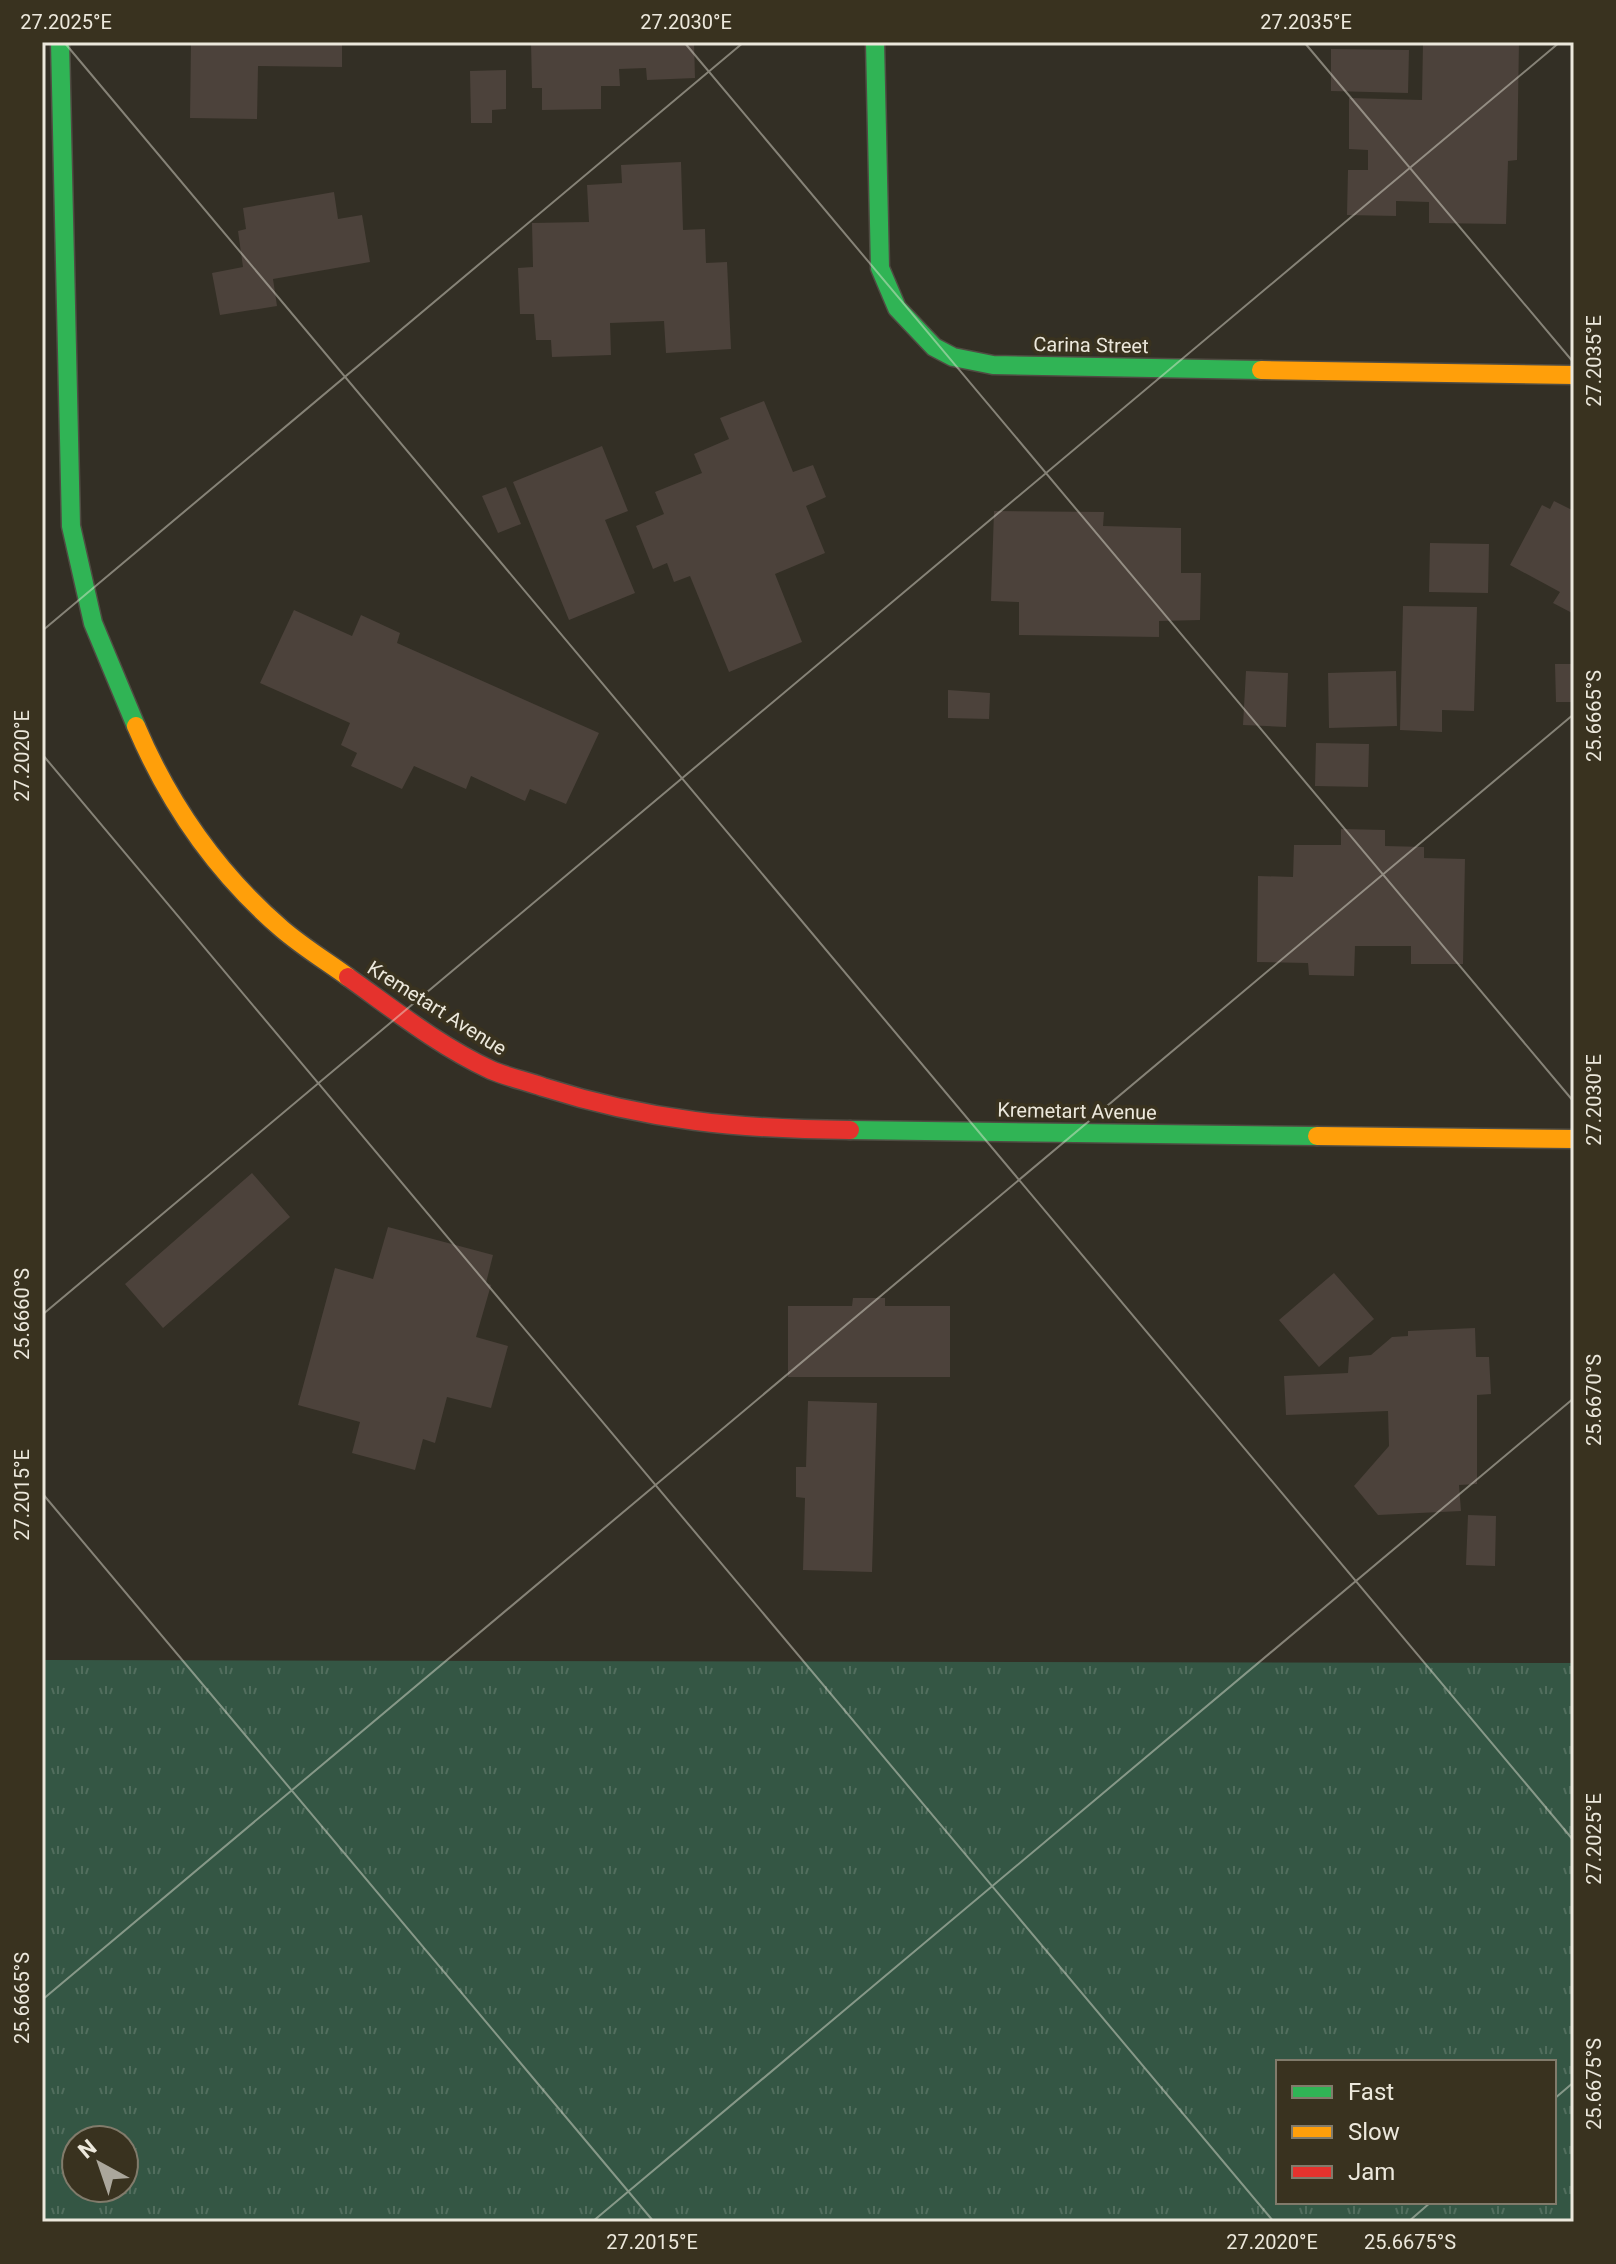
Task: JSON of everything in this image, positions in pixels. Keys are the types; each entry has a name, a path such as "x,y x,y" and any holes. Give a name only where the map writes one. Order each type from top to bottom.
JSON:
{"street":[{"name":"Kremetart Avenue","path":"60,42 71,526 93,623 140,735 174,805 223,871 283,930 351,981 416,1026 491,1070 592,1103 655,1117 760,1129 1574,1139"},
{"name":"Carina Street","path":"875,42 880,268 897,308 934,347 953,357 993,365 1574,375"}],"green space":[{"path":"42,1660 1574,1663 1574,2222 42,2222"}],"building":[{"path":"191,42 342,42 342,67 258,66 257,119 190,118"},
{"path":"531,42 694,42 695,78 647,80 646,68 619,69 620,86 601,86 601,109 542,110 542,88 532,88"},
{"path":"1423,42 1519,42 1517,160 1508,161 1506,224 1429,223 1429,202 1396,201 1396,216 1347,215 1348,170 1368,170 1368,150 1349,149 1349,98 1422,100"},
{"path":"1331,49 1409,50 1408,93 1331,91"},
{"path":"506,70 506,109 492,110 492,123 471,123 470,71"},
{"path":"681,162 683,230 705,229 706,263 727,262 731,349 666,353 664,321 610,323 611,355 552,357 551,340 536,340 534,314 520,314 518,268 533,267 532,223 589,222 587,185 622,183 621,165"},
{"path":"334,192 338,219 362,215 370,262 273,279 277,306 220,315 212,273 243,267 238,231 246,229 243,208"},
{"path":"764,401 793,472 813,465 826,497 806,506 825,553 775,574 802,642 729,672 690,576 674,582 667,563 653,569 636,526 664,514 655,492 702,473 694,454 729,439 720,418"},
{"path":"602,446 628,511 605,520 635,593 569,620 513,482"},
{"path":"506,487 521,524 498,533 482,496"},
{"path":"1554,501 1574,511 1574,614 1553,603 1560,592 1510,565 1542,505 1550,509"},
{"path":"994,511 1104,512 1103,526 1181,528 1181,573 1201,573 1200,620 1159,621 1159,637 1019,635 1019,602 991,601"},
{"path":"1430,543 1489,544 1488,593 1429,592"},
{"path":"1403,606 1477,607 1474,711 1442,710 1442,732 1400,730"},
{"path":"294,610 352,636 361,615 400,633 397,643 599,733 566,804 530,789 525,801 471,776 466,789 414,766 402,789 351,766 357,753 341,745 350,723 260,683"},
{"path":"1555,664 1574,664 1574,702 1556,702"},
{"path":"1246,671 1288,673 1286,727 1243,725"},
{"path":"1396,671 1397,726 1329,728 1328,673"},
{"path":"948,690 990,693 989,719 948,718"},
{"path":"1316,743 1369,744 1368,787 1315,786"},
{"path":"1341,829 1385,830 1385,846 1424,847 1424,858 1465,859 1463,964 1411,964 1411,946 1355,946 1354,976 1309,975 1308,963 1257,962 1258,876 1293,877 1294,845 1341,845"},
{"path":"252,1173 290,1217 163,1328 125,1284"},
{"path":"388,1227 493,1255 486,1283 491,1285 476,1337 508,1346 491,1408 447,1397 435,1443 423,1439 415,1470 352,1453 360,1422 298,1405 335,1268 373,1279"},
{"path":"1334,1273 1374,1319 1319,1367 1279,1320"},
{"path":"853,1298 885,1298 885,1306 950,1306 950,1377 788,1377 788,1306 852,1306"},
{"path":"1475,1328 1476,1357 1489,1357 1491,1394 1477,1395 1477,1484 1459,1485 1461,1511 1378,1515 1354,1486 1389,1446 1388,1411 1286,1415 1284,1376 1348,1373 1349,1357 1371,1355 1392,1337 1408,1336 1408,1331"},
{"path":"808,1401 877,1403 872,1572 803,1570 805,1498 796,1497 796,1467 806,1467"},
{"path":"1468,1515 1496,1516 1495,1566 1466,1565"}],"traffic: fast":[{"path":"60,42 71,526 93,623 136,726"},
{"path":"875,42 880,268 897,308 934,347 953,357 993,365 1261,370"},
{"path":"850,1130 1317,1136"}],"traffic: slow":[{"path":"1261,370 1574,375"},
{"path":"136,726 164,784 216,861 282,929 348,977"},
{"path":"1317,1136 1574,1139"}],"traffic: jam":[{"path":"348,977 472,1060 497,1072 582,1099 695,1121 770,1128 850,1130"}]}
